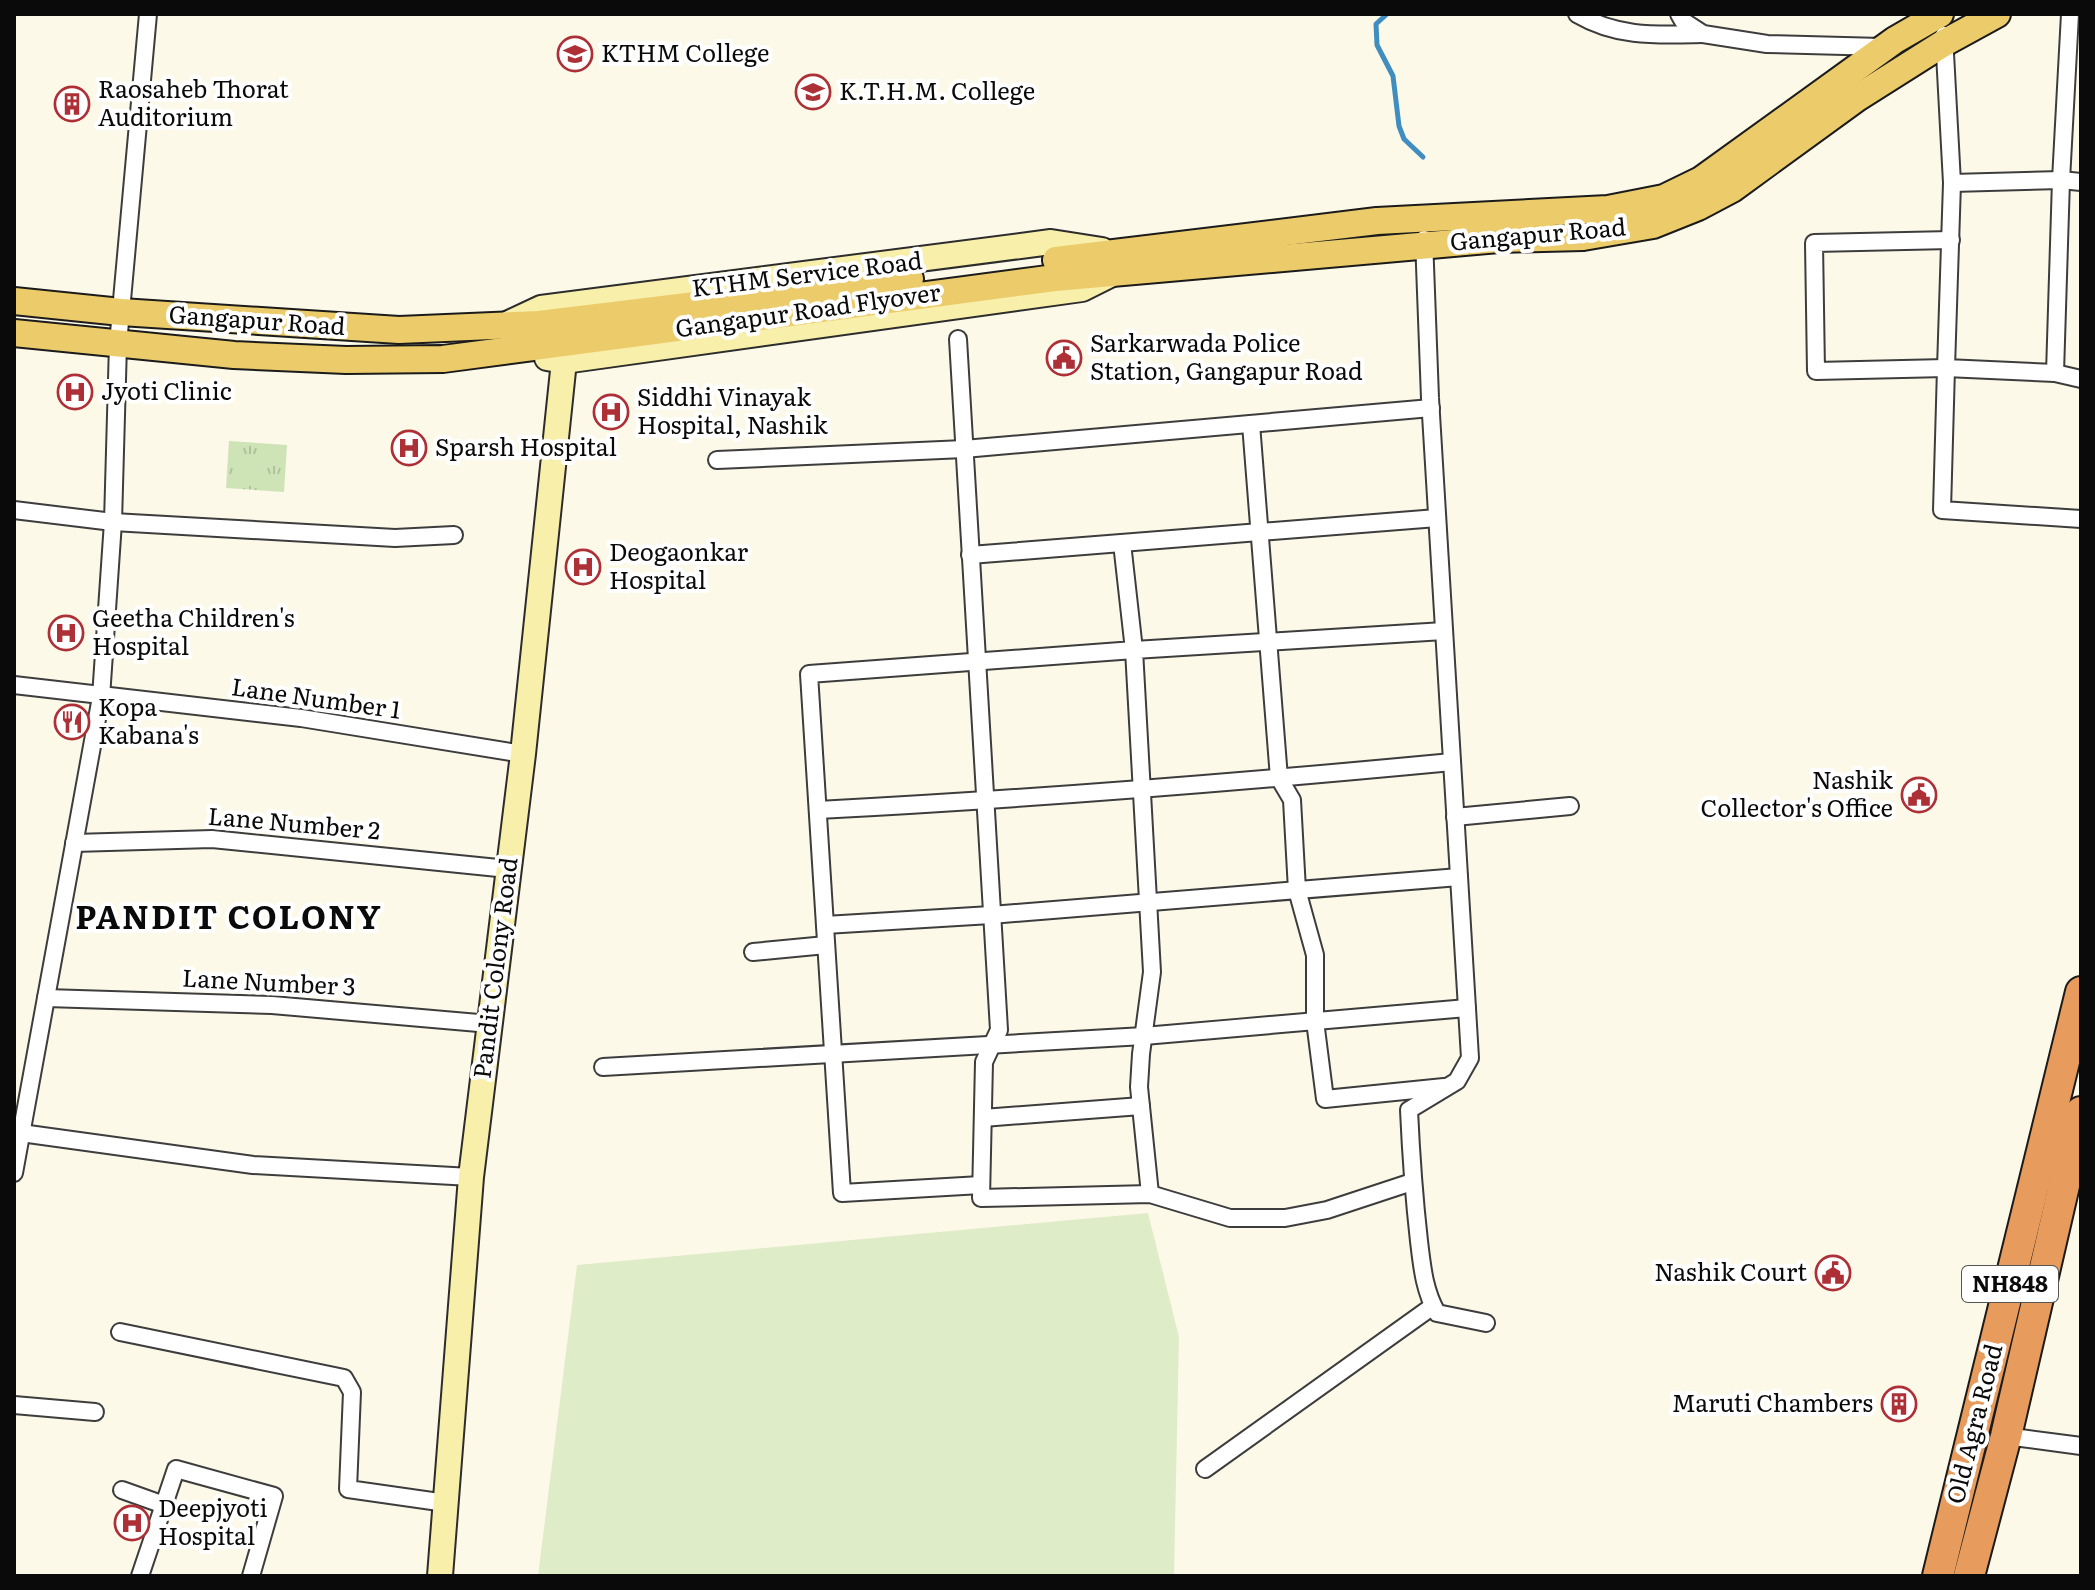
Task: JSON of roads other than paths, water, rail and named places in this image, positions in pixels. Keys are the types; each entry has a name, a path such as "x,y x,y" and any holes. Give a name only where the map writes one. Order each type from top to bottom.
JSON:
{"highway":[{"name":"Old Agra Road","path":"1938,1576 2037,1182 2081,992"},
{"name":"Old Agra Road","path":"1969,1576 2006,1436 2081,1112"}],"main road":[{"name":"Gangapur Road","path":"1116,262 1499,239 1583,237 1653,225 1732,189 1857,98 1944,43 1997,14"},
{"name":"Gangapur Road","path":"1116,262 1423,217 1594,210 1664,198 1701,180 1931,16"},
{"name":"Gangapur Road Flyover","path":"501,339 549,344 1116,262"},
{"name":"Gangapur Road","path":"14,301 121,312 501,339"},
{"name":"Gangapur Road","path":"14,333 234,355 346,360 443,359 501,339"}],"street":[{"path":"14,1173 101,697 113,522 118,344 148,14"},
{"path":"1577,14 1596,25 1622,33 1703,34 1767,44 1884,47"},
{"path":"1679,14 1683,21 1703,34"},
{"path":"2055,373 2070,14"},
{"path":"1931,16 1944,43 1952,183 1942,510 2081,519"},
{"path":"1952,183 2081,182"},
{"path":"1423,217 1437,518 1470,1058 1457,1081 1409,1110 1412,1182 1424,1279 1433,1306 1437,1313 1486,1323"},
{"path":"1951,240 1814,243 1816,371 1946,368 2055,373 2081,379"},
{"name":"KTHM Service Road","path":"501,339 541,308 1051,242 1116,262"},
{"name":"KTHM Service Road","path":"501,339 549,344 1082,289 1116,262"},
{"path":"958,339 999,1030 984,1062 981,1198 1150,1194 1230,1218 1285,1218 1327,1210 1412,1182"},
{"name":"Pandit Colony Road","path":"440,1576 471,1177 523,754 549,344"},
{"path":"717,460 964,449 1431,408"},
{"path":"1251,424 1279,778 1292,800 1297,890 1315,955 1315,1021 1325,1099 1449,1087"},
{"path":"14,510 113,522 395,538 454,535"},
{"path":"970,555 1437,518"},
{"path":"1122,543 1134,650 1150,903 1152,972 1140,1065 1150,1194"},
{"path":"981,1185 842,1193 809,674 1444,631"},
{"path":"14,685 101,697"},
{"name":"Lane Number 1","path":"101,697 301,718 523,754"},
{"path":"818,810 985,801 1452,762"},
{"path":"1455,817 1570,806"},
{"name":"Lane Number 2","path":"74,843 212,839 508,869"},
{"path":"825,925 1150,903 1459,877"},
{"path":"753,952 826,945"},
{"name":"Lane Number 3","path":"46,998 272,1005 490,1024"},
{"path":"603,1067 1144,1036 1467,1008"},
{"path":"983,1118 1141,1106"},
{"path":"21,1133 253,1165 471,1177"},
{"path":"1205,1469 1433,1306"},
{"path":"120,1332 344,1378 352,1392 348,1489 446,1503"},
{"path":"14,1405 95,1412"},
{"path":"2006,1436 2081,1446"},
{"path":"140,1576 176,1469 274,1496 251,1576"},
{"path":"122,1490 164,1505"}],"waterway":[{"path":"1387,14 1376,24 1377,45 1393,76 1399,126 1404,139 1423,157"}],"place":[{"name":"KTHM College","path":"575,54"},
{"name":"K.T.H.M. College","path":"813,92"},
{"name":"Raosaheb Thorat Auditorium","path":"72,104"},
{"name":"Sarkarwada Police Station, Gangapur Road","path":"1064,358"},
{"name":"Jyoti Clinic","path":"75,392"},
{"name":"Siddhi Vinayak Hospital, Nashik","path":"611,412"},
{"name":"Sparsh Hospital","path":"409,448"},
{"name":"Deogaonkar Hospital","path":"583,567"},
{"name":"Geetha Children's Hospital","path":"66,633"},
{"name":"Kopa Kabana's","path":"72,722"},
{"name":"Nashik Collector's Office","path":"1919,795"},
{"name":"Nashik Court","path":"1833,1273"},
{"name":"Maruti Chambers","path":"1899,1404"},
{"name":"Deepjyoti Hospital","path":"132,1523"}],"district":[{"name":"PANDIT COLONY","path":"229,918"}]}
